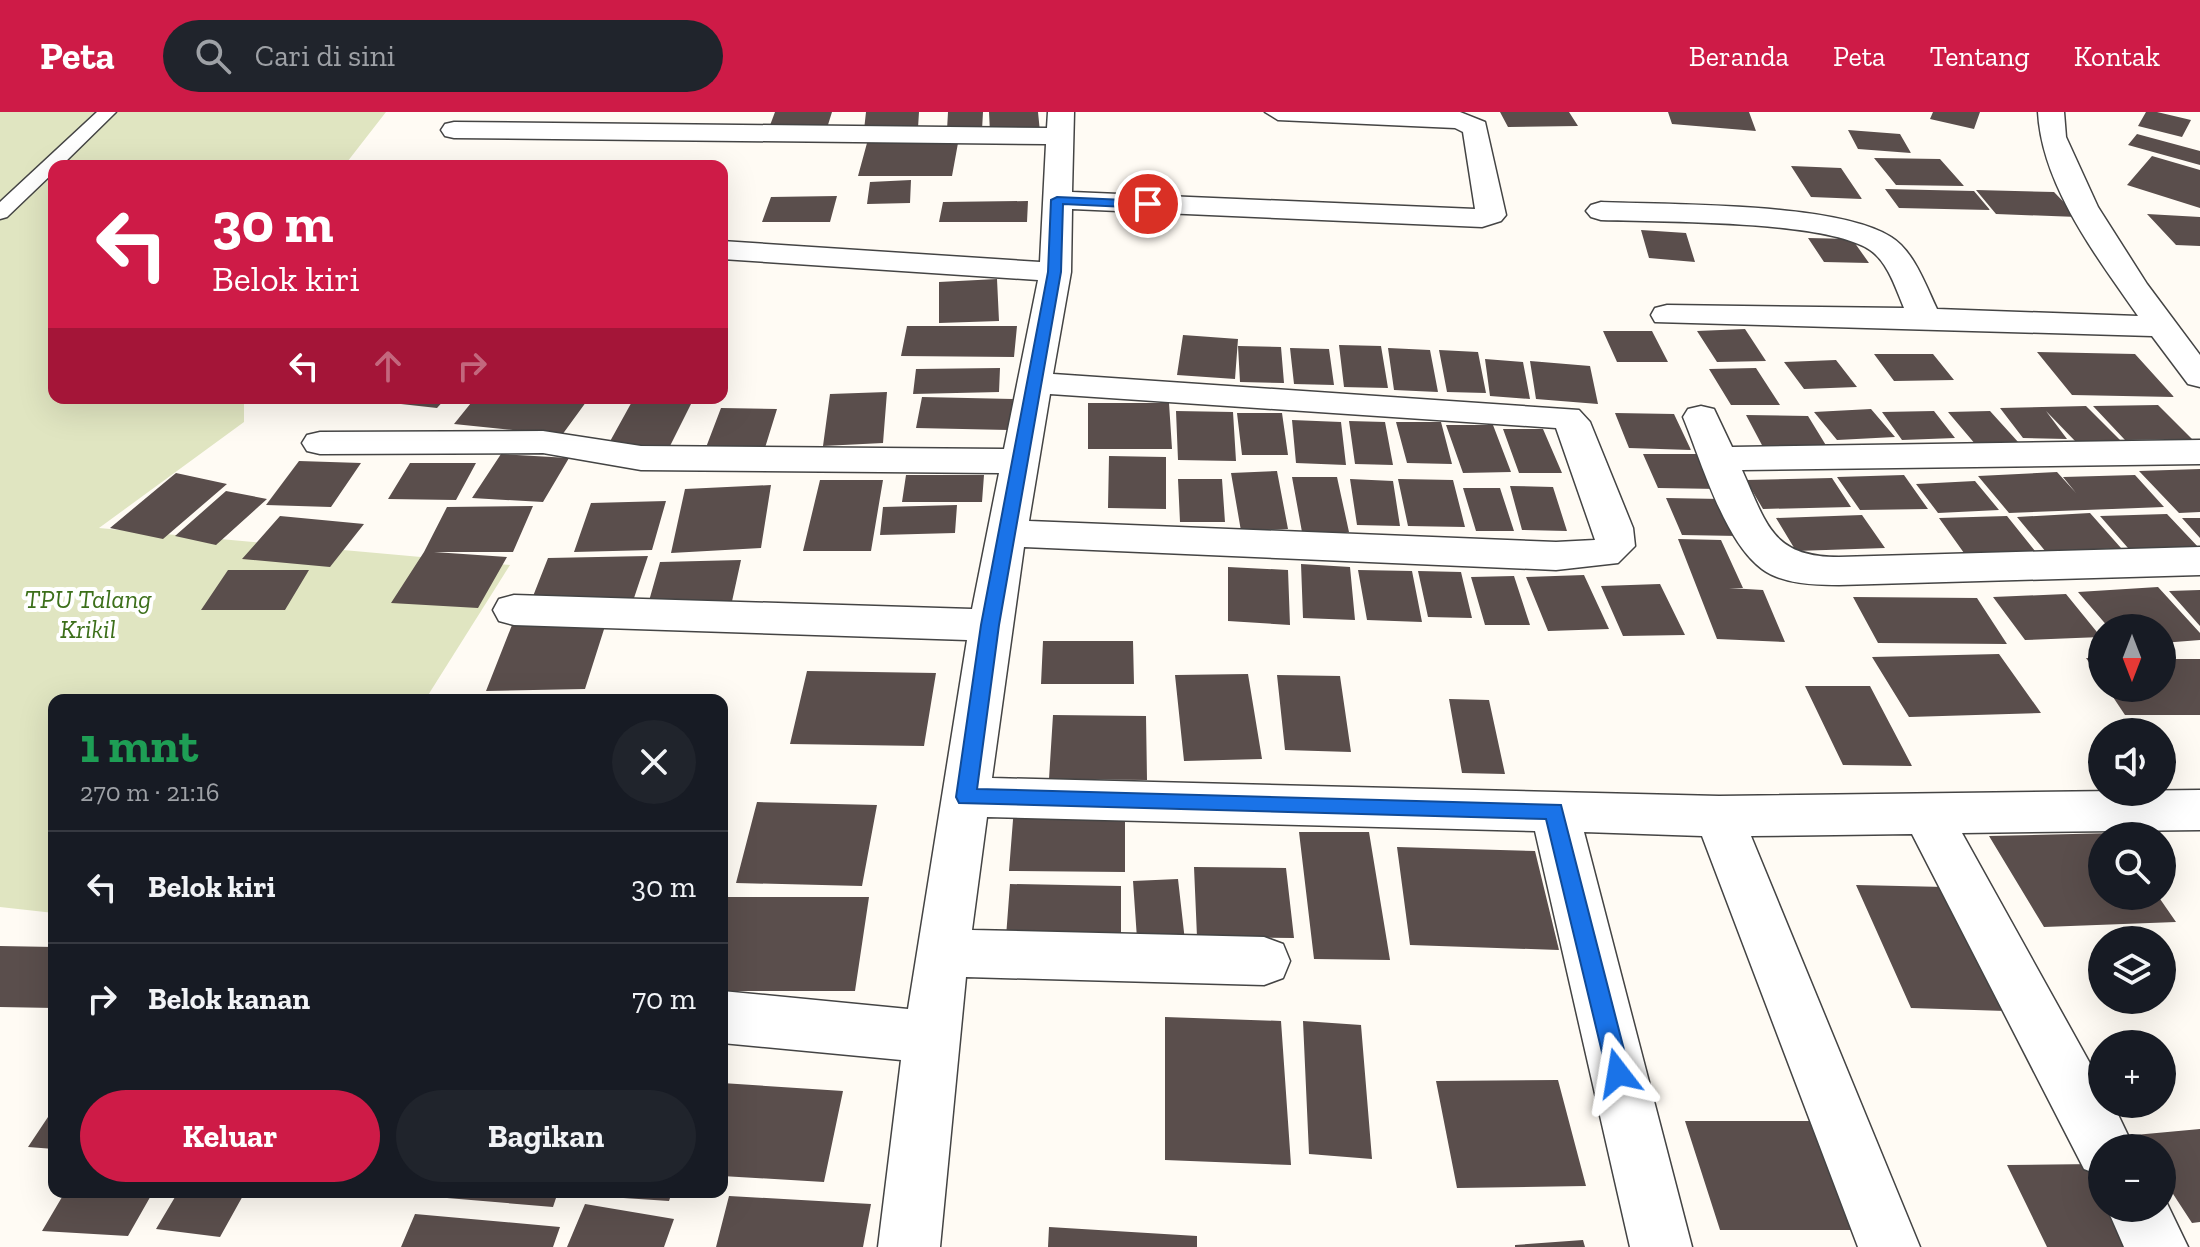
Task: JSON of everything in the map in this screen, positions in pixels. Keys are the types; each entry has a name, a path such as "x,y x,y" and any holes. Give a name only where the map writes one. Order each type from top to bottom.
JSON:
{"street":[{"path":"1057,200 1482,218 1491,215 1476,128 1470,124 1460,120 1278,112"},
{"path":"2051,112 2054,144 2064,171 2111,252 2199,374"},
{"path":"454,130 849,123 1060,124 1055,272 990,625 931,1037 909,1247"},
{"path":"1601,211 1823,224 1861,233 1890,253 1925,318"},
{"path":"728,250 1055,272"},
{"path":"1667,315 1925,318 2164,327"},
{"path":"1008,533 1556,556 1604,553 1615,546 1613,528 1572,422 1566,418 1035,383"},
{"path":"1701,417 1763,549 1793,568 1839,571 2200,561"},
{"path":"320,443 568,443 613,457 641,458 1021,461"},
{"path":"1720,459 2200,452"},
{"path":"514,610 990,625"},
{"path":"966,797 1719,816 2200,810"},
{"path":"1554,811 1661,1247"},
{"path":"1926,813 2098,1134"},
{"path":"1719,816 1889,1247"},
{"path":"943,953 1264,961"},
{"path":"728,1018 931,1037"},
{"path":"2144,1222 2157,1247"}],"lane":[{"path":"56,160 107,112"},
{"path":"0,213 48,168"}],"green space":[{"name":"TPU Talang Krikil","path":"0,112 386,112 349,160 48,160 48,404 244,404 244,422 99,528 510,565 429,694 48,694 48,912 0,907"}],"building":[{"path":"775,112 832,112 827,128 769,128"},
{"path":"866,112 919,112 918,128 864,130"},
{"path":"948,112 983,112 982,130 947,130"},
{"path":"989,112 1038,112 1040,132 990,133"},
{"path":"1500,112 1569,112 1578,126 1508,127"},
{"path":"1668,112 1749,112 1756,131 1672,124"},
{"path":"1933,112 1980,112 1974,129 1930,119"},
{"path":"2146,112 2191,120 2182,137 2138,126"},
{"path":"1848,130 1900,134 1911,153 1858,149"},
{"path":"2137,134 2200,151 2200,165 2128,145"},
{"path":"867,143 958,143 952,176 858,176"},
{"path":"2152,156 2200,170 2200,208 2127,185"},
{"path":"1874,158 1940,159 1964,186 1896,185"},
{"path":"1791,166 1841,168 1862,199 1811,197"},
{"path":"911,180 910,203 867,204 870,182"},
{"path":"1885,189 1974,191 1990,210 1899,208"},
{"path":"1976,190 2054,192 2078,217 1996,214"},
{"path":"837,196 830,222 762,222 771,197"},
{"path":"1028,201 1027,222 939,222 943,202"},
{"path":"2147,214 2200,217 2200,246 2176,245"},
{"path":"1641,230 1686,233 1695,262 1649,258"},
{"path":"1808,238 1852,239 1869,263 1824,262"},
{"path":"997,279 999,321 939,323 939,282"},
{"path":"907,326 1017,326 1014,357 901,356"},
{"path":"1745,329 1766,361 1717,362 1697,331"},
{"path":"1603,331 1652,331 1668,362 1617,362"},
{"path":"1183,335 1238,339 1235,379 1177,375"},
{"path":"1339,345 1381,346 1388,388 1344,387"},
{"path":"1238,346 1281,347 1284,383 1240,382"},
{"path":"1290,348 1329,349 1334,385 1294,384"},
{"path":"1388,348 1430,350 1438,392 1394,390"},
{"path":"1439,350 1478,352 1486,393 1447,392"},
{"path":"2037,352 2135,354 2174,397 2072,395"},
{"path":"1874,354 1933,354 1954,380 1894,381"},
{"path":"1485,359 1523,362 1530,399 1490,396"},
{"path":"1836,360 1857,387 1804,389 1784,362"},
{"path":"1530,361 1590,366 1598,404 1536,399"},
{"path":"1000,368 999,392 913,394 916,369"},
{"path":"1756,368 1780,405 1731,405 1709,369"},
{"path":"887,392 883,443 823,446 830,394"},
{"path":"922,397 1013,399 1009,430 916,428"},
{"path":"1088,403 1169,403 1172,449 1088,449"},
{"path":"401,404 441,404 437,408"},
{"path":"470,404 585,404 562,435 454,424"},
{"path":"631,404 691,404 669,448 608,445"},
{"path":"2158,405 2192,439 2125,440 2093,406"},
{"path":"2086,406 2121,441 2077,443 2046,411 2067,439 2023,438 2000,408"},
{"path":"721,408 777,409 764,451 705,450"},
{"path":"1871,409 1895,437 1837,440 1814,412"},
{"path":"1176,411 1233,412 1236,461 1178,460"},
{"path":"1934,411 1955,438 1902,440 1882,412"},
{"path":"1990,411 2019,443 1976,445 1948,412"},
{"path":"1237,413 1282,413 1288,455 1242,455"},
{"path":"1615,413 1674,414 1691,450 1629,448"},
{"path":"1746,415 1808,416 1827,447 1763,447"},
{"path":"1292,420 1341,422 1346,465 1296,463"},
{"path":"1349,421 1385,422 1393,465 1355,464"},
{"path":"1396,422 1441,422 1452,464 1407,463"},
{"path":"1446,425 1493,425 1511,472 1463,473"},
{"path":"1503,429 1543,429 1562,473 1519,473"},
{"path":"501,454 569,458 543,502 472,498"},
{"path":"1643,454 1702,454 1719,489 1658,488"},
{"path":"1109,456 1166,457 1166,509 1108,508"},
{"path":"299,461 361,463 331,507 266,505"},
{"path":"410,463 476,463 456,500 388,499"},
{"path":"2200,469 2200,512 2179,513 2139,471"},
{"path":"1277,471 1288,529 1241,531 1231,473"},
{"path":"2057,472 2076,493 2063,477 2135,475 2164,507 2009,513 1978,476"},
{"path":"176,473 227,484 163,539 110,528"},
{"path":"906,475 984,475 982,502 902,502"},
{"path":"1904,475 1928,509 1860,510 1837,477"},
{"path":"1292,477 1337,477 1349,532 1302,532"},
{"path":"1832,478 1851,507 1763,509 1746,480"},
{"path":"1178,479 1222,479 1225,522 1180,522"},
{"path":"1350,479 1393,481 1400,526 1357,525"},
{"path":"1398,479 1453,480 1465,527 1408,526"},
{"path":"820,480 883,480 871,551 803,551"},
{"path":"1975,481 1999,510 1938,513 1916,484"},
{"path":"771,485 761,548 671,553 685,489"},
{"path":"1510,486 1553,487 1567,531 1522,530"},
{"path":"1463,488 1500,488 1514,531 1476,531"},
{"path":"226,491 267,499 216,545 175,536"},
{"path":"1666,498 1721,499 1739,536 1682,535"},
{"path":"666,501 652,550 574,552 591,503"},
{"path":"957,505 955,533 880,535 883,507"},
{"path":"533,506 513,552 434,552 507,557 478,608 391,603 424,552 447,507"},
{"path":"2090,513 2121,548 2046,552 2017,517"},
{"path":"2167,514 2200,549 2200,554 2135,556 2100,516"},
{"path":"1862,515 1885,548 1796,551 1776,518"},
{"path":"280,516 364,524 330,567 242,559"},
{"path":"2007,516 2035,551 1964,553 1939,518"},
{"path":"2182,518 2200,518 2200,538"},
{"path":"1678,539 1721,540 1743,588 1729,588 1763,590 1785,642 1717,639"},
{"path":"648,556 631,607 528,609 548,558"},
{"path":"741,560 731,606 647,608 660,562"},
{"path":"1301,564 1350,567 1355,620 1303,618"},
{"path":"1228,567 1288,570 1290,625 1228,621"},
{"path":"228,570 309,570 285,610 201,610"},
{"path":"1358,570 1412,571 1422,622 1367,620"},
{"path":"1418,571 1461,572 1472,618 1428,617"},
{"path":"1584,575 1609,629 1548,631 1526,577"},
{"path":"1514,576 1530,625 1485,625 1471,577"},
{"path":"1660,584 1685,635 1623,636 1601,586"},
{"path":"2158,587 2200,633 2200,640 2176,642 2176,614 2097,614 2078,592"},
{"path":"2200,590 2200,626 2169,591"},
{"path":"2066,594 2088,621 2088,638 2025,640 1993,597"},
{"path":"1853,597 1977,598 2007,644 1878,643"},
{"path":"606,623 585,689 486,691 512,625"},
{"path":"1043,641 1133,641 1134,684 1041,684"},
{"path":"1999,654 2041,713 1909,717 1872,657"},
{"path":"2176,659 2200,659 2200,715 2125,715 2116,702 2176,702"},
{"path":"807,671 936,673 924,746 790,744"},
{"path":"1248,674 1262,759 1184,761 1175,675"},
{"path":"1277,675 1340,676 1351,752 1285,750"},
{"path":"1805,686 1870,686 1912,766 1843,765"},
{"path":"1449,699 1489,700 1505,774 1462,773"},
{"path":"1053,715 1146,716 1147,780 1049,779"},
{"path":"757,802 877,805 862,886 736,883"},
{"path":"1014,807 1125,807 1125,872 1009,871"},
{"path":"1299,832 1369,832 1390,960 1314,959"},
{"path":"2088,834 2088,910 2168,910 2176,922 2044,927 1989,836"},
{"path":"1397,847 1535,851 1559,950 1410,945"},
{"path":"1194,867 1286,868 1294,938 1197,937"},
{"path":"1178,879 1186,950 1138,953 1133,881"},
{"path":"1010,884 1121,886 1121,952 1005,950"},
{"path":"1856,885 1945,887 2006,1011 1911,1008"},
{"path":"728,897 869,897 855,991 728,991"},
{"path":"0,946 48,947 48,1008 0,1007"},
{"path":"1165,1017 1281,1021 1291,1165 1165,1160"},
{"path":"1303,1021 1361,1025 1372,1159 1309,1154"},
{"path":"1558,1080 1586,1186 1457,1188 1436,1081"},
{"path":"728,1083 843,1091 824,1182 728,1176"},
{"path":"48,1117 48,1149 28,1147"},
{"path":"1685,1121 1823,1121 1865,1230 1720,1230"},
{"path":"2200,1129 2200,1222 2192,1223 2176,1198 2176,1134 2146,1134"},
{"path":"2088,1164 2088,1222 2128,1222 2141,1247 2047,1247 2007,1165"},
{"path":"729,1196 871,1204 863,1247 716,1247"},
{"path":"61,1198 150,1198 128,1236 42,1231"},
{"path":"174,1198 242,1198 220,1237 156,1229"},
{"path":"447,1198 556,1198 553,1207"},
{"path":"624,1198 670,1198 669,1201"},
{"path":"585,1204 674,1219 664,1247 567,1247"},
{"path":"415,1214 560,1227 553,1247 401,1247"},
{"path":"1049,1227 1197,1236 1197,1247 1048,1247"},
{"path":"1583,1240 1585,1247 1515,1247 1515,1245"}],"route":[{"path":"1148,204 1057,200 1055,272 990,625 966,797 1554,811 1618,1073"}]}
